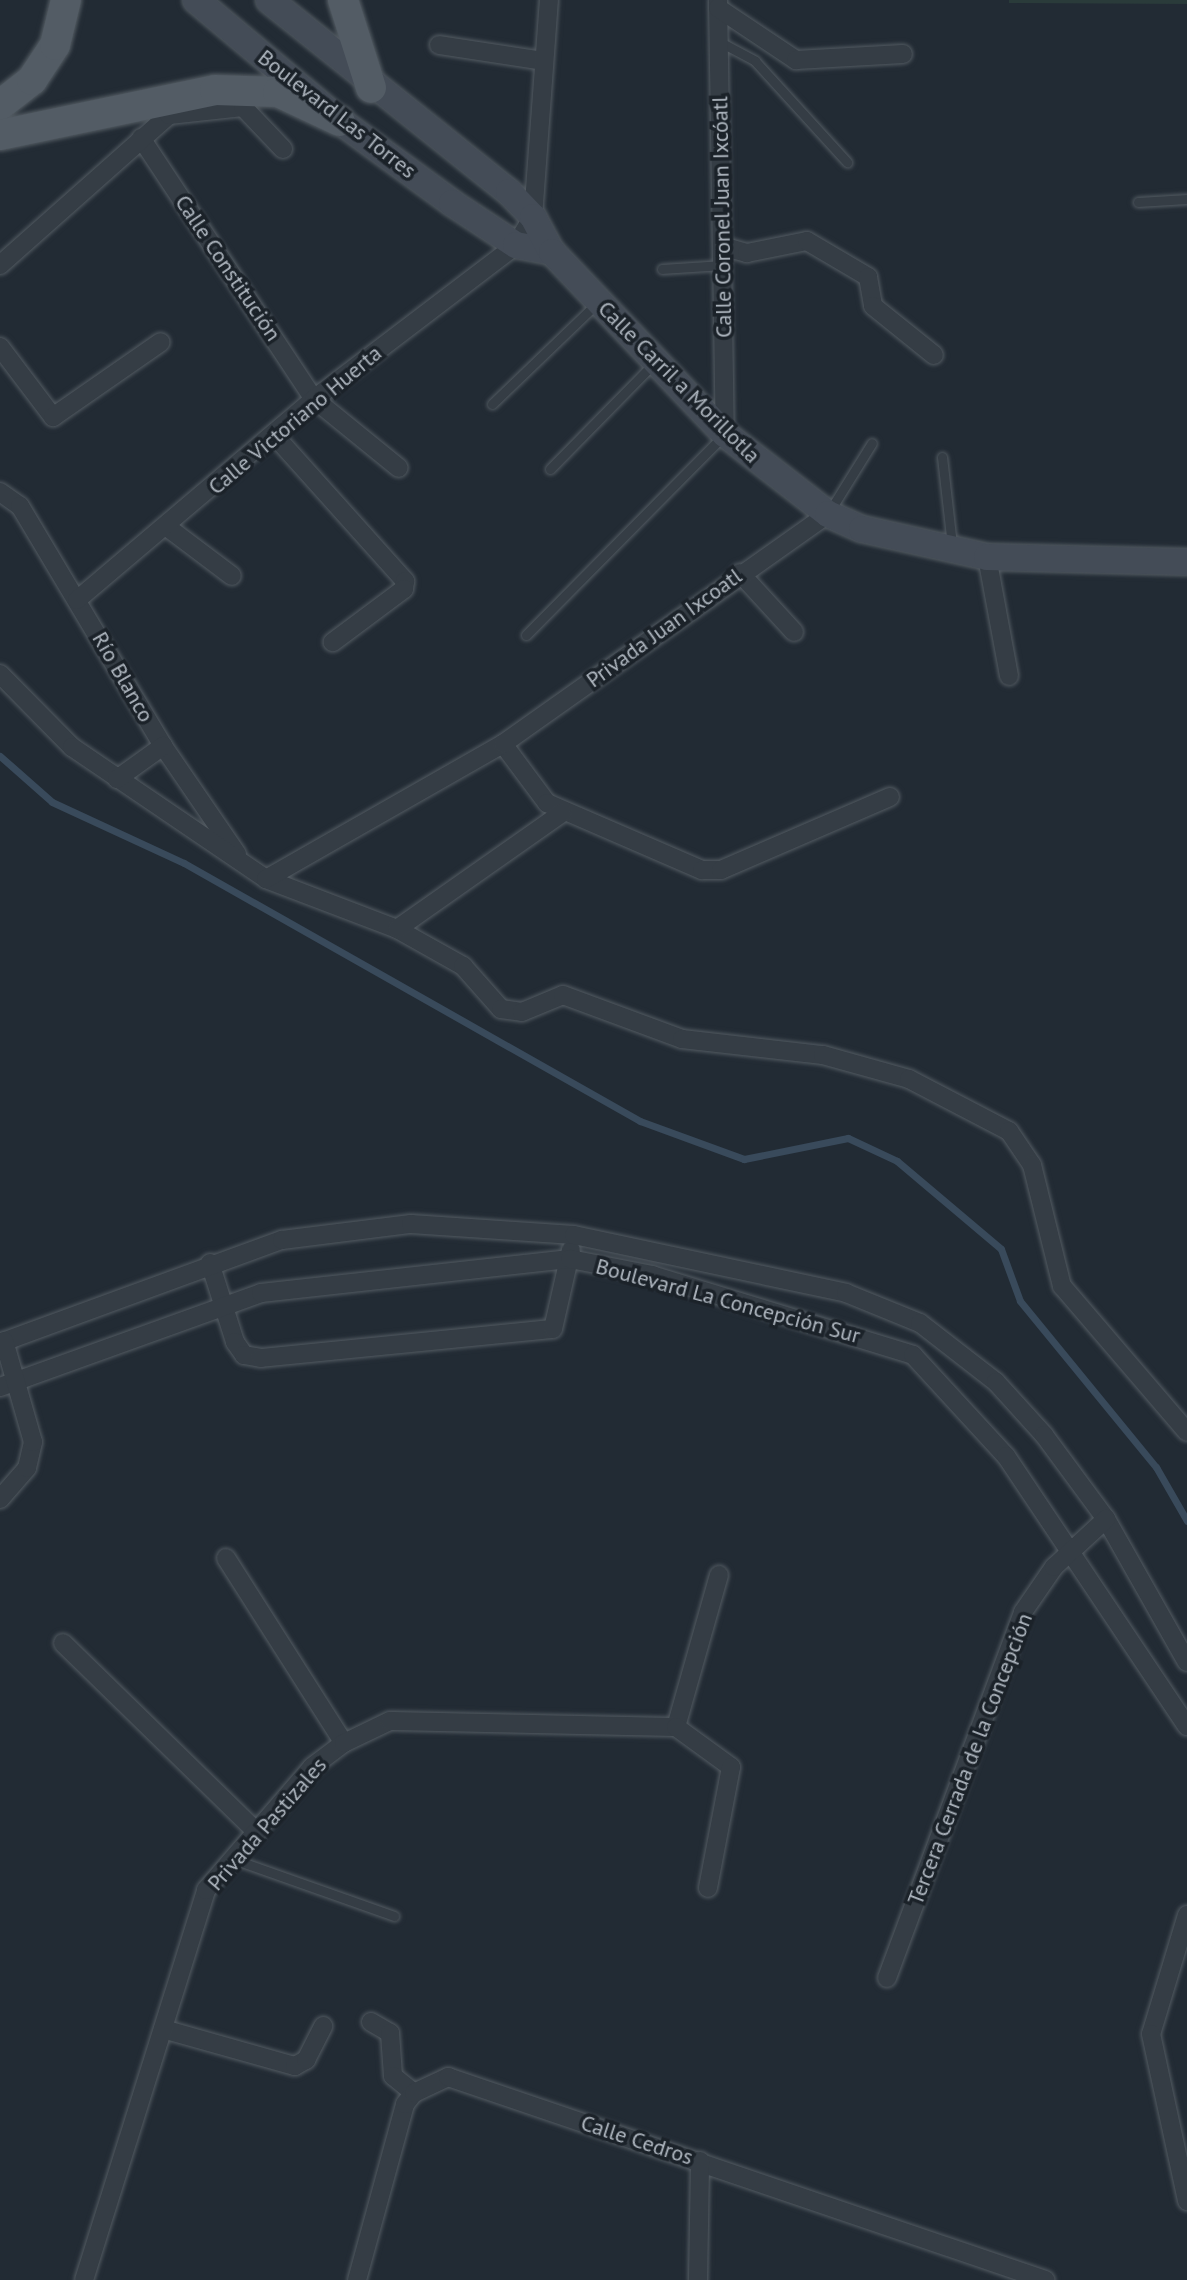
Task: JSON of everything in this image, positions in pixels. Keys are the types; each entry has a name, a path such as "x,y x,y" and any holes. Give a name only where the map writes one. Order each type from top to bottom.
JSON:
{"main road":[{"path":"0,105 32,80 55,45 66,0"},
{"path":"343,0 371,88"},
{"path":"0,135 215,90 278,92 340,121"}],"street":[{"name":"Boulevard Las Torres","path":"196,0 340,121 516,245"},
{"name":"Boulevard Las Torres","path":"269,0 371,88 509,192"},
{"path":"549,0 533,217 516,245 552,252"},
{"path":"718,4 796,60 903,54"},
{"name":"Calle Coronel Juan Ixcóatl","path":"718,4 725,434"},
{"path":"439,45 544,61"},
{"path":"0,265 169,115 243,107 283,149"},
{"name":"Calle Constitución","path":"141,138 314,399 399,468"},
{"name":"Calle Carril a Morillotla","path":"509,192 533,217 552,252 725,434 828,514 862,529 987,557 1187,562"},
{"path":"723,256 807,241 868,277 873,306 934,355"},
{"name":"Calle Victoriano Huerta","path":"77,600 275,436 314,399 516,245"},
{"path":"0,347 53,417 161,342"},
{"path":"275,436 405,581 404,589 333,642"},
{"name":"Río Blanco","path":"3,491 77,600 163,746 243,861"},
{"name":"Privada Juan Ixcoatl","path":"266,879 503,744 740,573 828,514"},
{"path":"167,527 232,576"},
{"path":"987,557 1009,676"},
{"path":"740,573 794,632"},
{"path":"0,674 72,747 266,879 397,929 463,966 511,1013 563,995 682,1039 823,1055 909,1079 1009,1131 1032,1165 1066,1293 1187,1432"},
{"path":"503,744 547,803 562,813 702,870 721,870 890,797"},
{"path":"117,779 163,746"},
{"path":"397,929 562,813"},
{"name":"Boulevard La Concepción Sur","path":"2,1342 210,1263 282,1240 411,1224 574,1235 846,1293 920,1323 996,1382 1106,1519 1187,1662"},
{"path":"210,1263 244,1355 261,1358 553,1329 560,1314 574,1235"},
{"name":"Boulevard La Concepción Sur","path":"8,1384 261,1293 570,1259 652,1275 907,1351 1006,1456 1071,1547 1187,1726"},
{"path":"0,1499 27,1468 33,1442 8,1384 2,1342"},
{"name":"Tercera Cerrada de la Concepción","path":"887,1978 1023,1612 1071,1547 1106,1519"},
{"path":"226,1558 344,1743"},
{"path":"708,1888 731,1767 676,1727 719,1575"},
{"path":"63,1643 257,1832"},
{"name":"Privada Pastizales","path":"84,2280 206,1890 312,1767 344,1743 390,1721 676,1727"},
{"path":"1187,1915 1151,2034 1187,2201"},
{"path":"357,2280 414,2093 393,2076 390,2033 371,2022"},
{"path":"163,2029 295,2066 306,2060 323,2026"},
{"name":"Calle Cedros","path":"414,2093 448,2077 1045,2280"},
{"path":"698,2280 700,2161"}],"lane":[{"path":"720,42 755,61 847,162"},
{"path":"1138,202 1187,199"},
{"path":"662,269 723,256"},
{"path":"492,404 598,303"},
{"path":"550,469 656,361"},
{"path":"526,635 725,434"},
{"path":"828,514 872,443"},
{"path":"942,457 953,550"},
{"path":"233,1859 394,1916"}],"shaded area":[{"path":"1009,0 1187,0 1187,4 1009,3"}],"waterway":[{"path":"0,756 52,802 184,863 640,1121 744,1159 848,1138 897,1161 1001,1249 1020,1301 1156,1467 1187,1521"}]}
